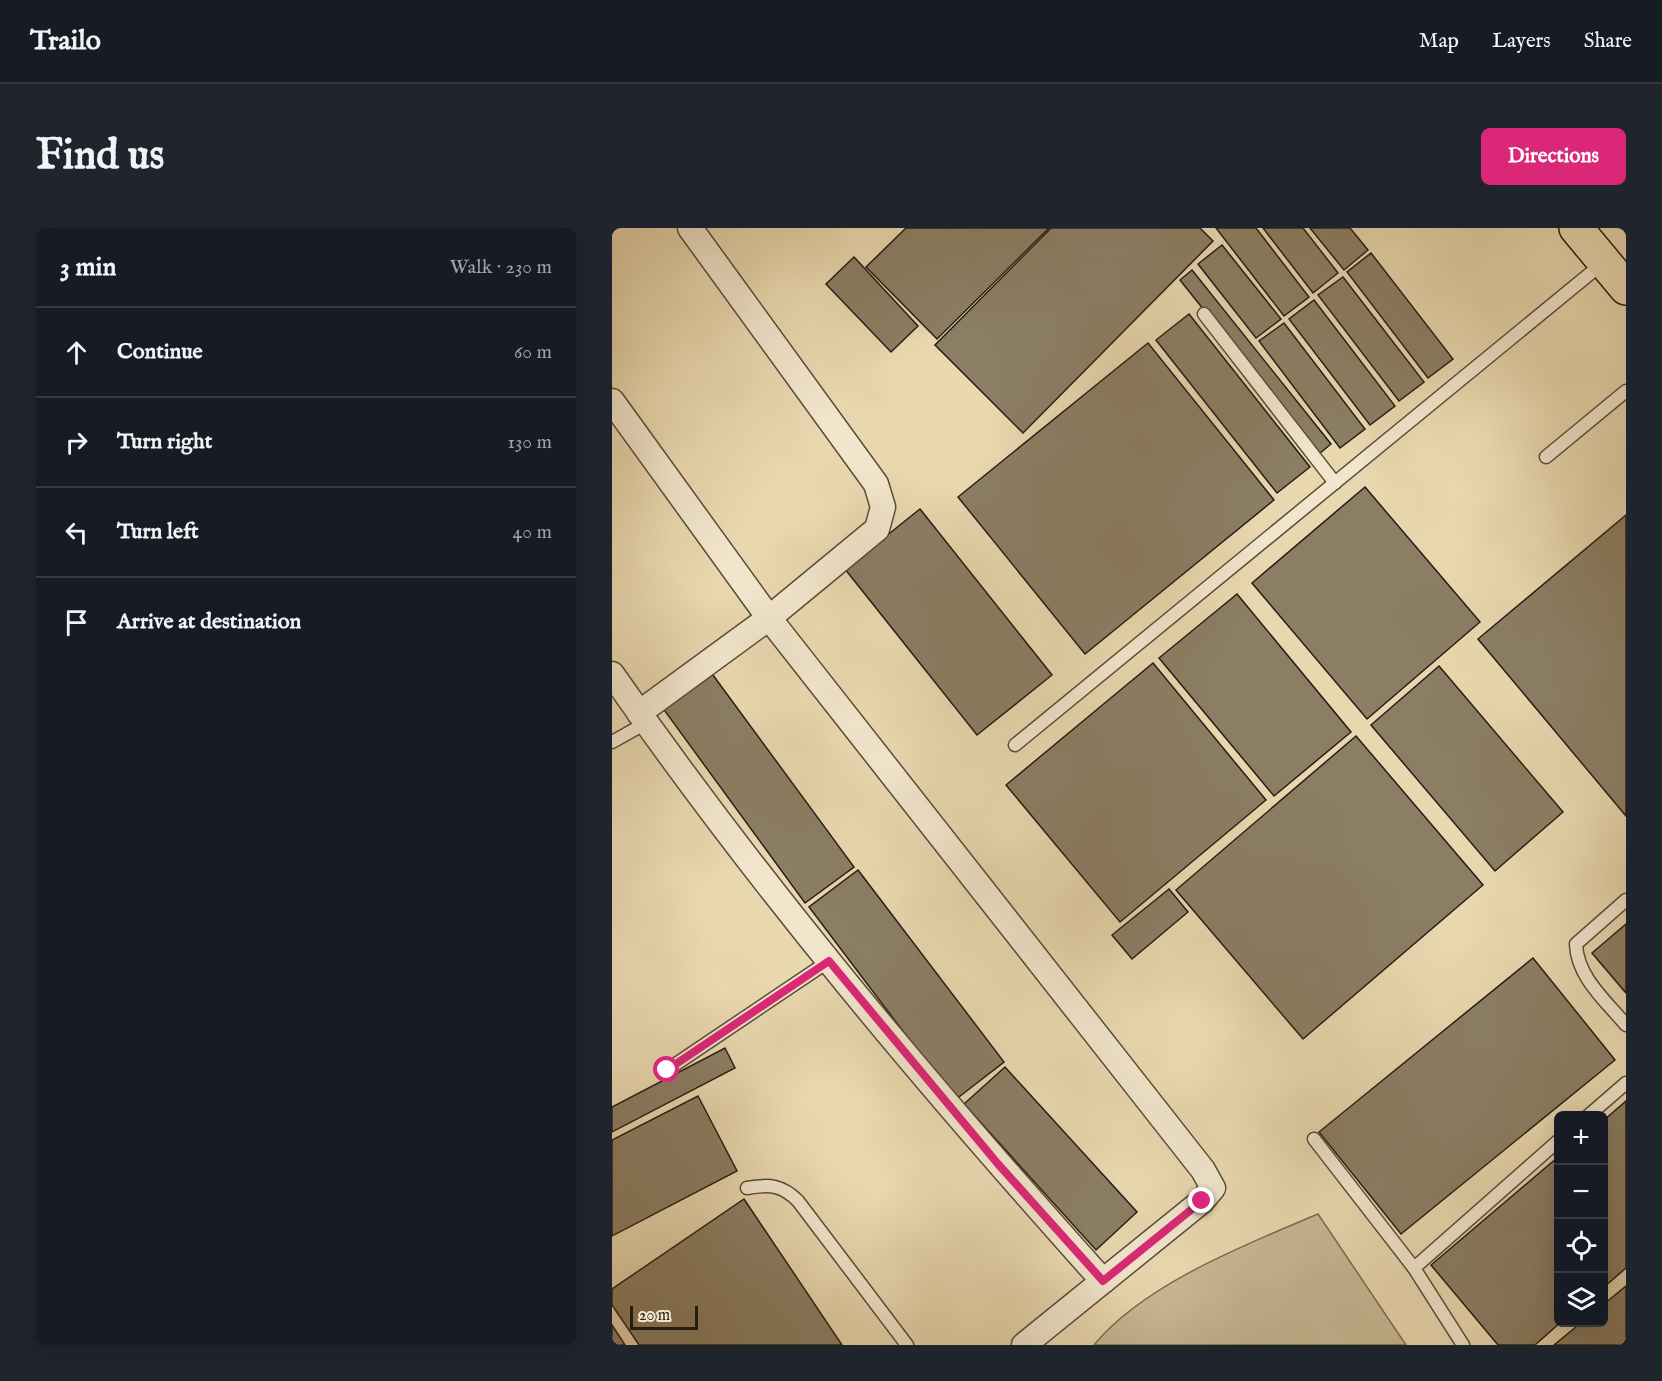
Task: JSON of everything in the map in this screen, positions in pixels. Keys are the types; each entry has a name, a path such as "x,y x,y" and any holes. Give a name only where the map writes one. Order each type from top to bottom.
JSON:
{"main road":[{"path":"1576,228 1626,288"}],"street":[{"path":"642,718 877,530 883,507 876,484 690,228"},
{"path":"612,401 769,618 1203,1170 1212,1188 1202,1201 1024,1345"},
{"path":"612,674 642,718 829,961 991,1155 1103,1281"}],"lane":[{"path":"1015,745 1604,262"},
{"path":"1204,314 1335,483"},
{"path":"1546,457 1626,391"},
{"path":"612,742 642,718"},
{"path":"1626,900 1576,944 1576,955 1585,977 1626,1025"},
{"path":"667,1070 829,961"},
{"path":"1594,1111 1626,1083"},
{"path":"1314,1139 1413,1268 1463,1345"},
{"path":"1413,1268 1554,1145"},
{"path":"747,1188 767,1185 785,1188 798,1201 908,1345"}],"shaded area":[{"path":"1318,1214 1406,1345 1094,1345 1115,1323 1168,1285 1229,1253"}],"building":[{"path":"906,228 1049,228 937,339 866,267"},
{"path":"1051,228 1200,228 1213,241 1023,433 935,345"},
{"path":"1216,228 1256,228 1309,297 1284,316"},
{"path":"1263,228 1303,228 1338,273 1313,293"},
{"path":"1310,228 1350,228 1368,250 1344,270"},
{"path":"1222,245 1281,319 1256,338 1198,264"},
{"path":"1371,253 1453,359 1428,378 1347,272"},
{"path":"854,257 918,326 891,352 826,284"},
{"path":"1192,270 1331,444 1319,454 1180,280"},
{"path":"1343,277 1424,382 1399,401 1318,295"},
{"path":"1314,300 1395,406 1370,425 1289,319"},
{"path":"1189,314 1310,467 1277,493 1156,340"},
{"path":"1284,323 1365,429 1340,448 1259,341"},
{"path":"1148,343 1274,500 1085,654 958,497"},
{"path":"1365,487 1480,622 1367,719 1252,583"},
{"path":"920,509 1052,675 977,735 845,569"},
{"path":"1626,515 1626,816 1478,639"},
{"path":"1237,594 1351,732 1274,796 1159,658"},
{"path":"1153,663 1266,800 1120,922 1006,785"},
{"path":"1439,666 1563,812 1495,871 1371,725"},
{"path":"710,671 854,867 805,903 662,707"},
{"path":"1356,736 1483,885 1303,1039 1176,890"},
{"path":"858,870 1004,1062 955,1100 809,907"},
{"path":"1169,889 1188,912 1132,959 1112,935"},
{"path":"1626,924 1626,993 1592,953"},
{"path":"1533,958 1615,1060 1401,1234 1319,1132"},
{"path":"725,1048 735,1068 612,1132 612,1107"},
{"path":"1005,1067 1137,1212 1096,1250 964,1104"},
{"path":"698,1096 737,1171 612,1236 612,1140"},
{"path":"1626,1101 1626,1268 1608,1284 1608,1165 1608,1117"},
{"path":"1554,1160 1555,1327 1535,1345 1498,1345 1431,1265"},
{"path":"744,1199 842,1345 639,1345 612,1305 612,1289"},
{"path":"1626,1286 1626,1345 1554,1345 1576,1327 1608,1327 1608,1301"},
{"path":"612,1325 625,1345 612,1345"}],"route":[{"path":"667,1070 829,961 894,1042 998,1164 1103,1281 1202,1201"}]}
